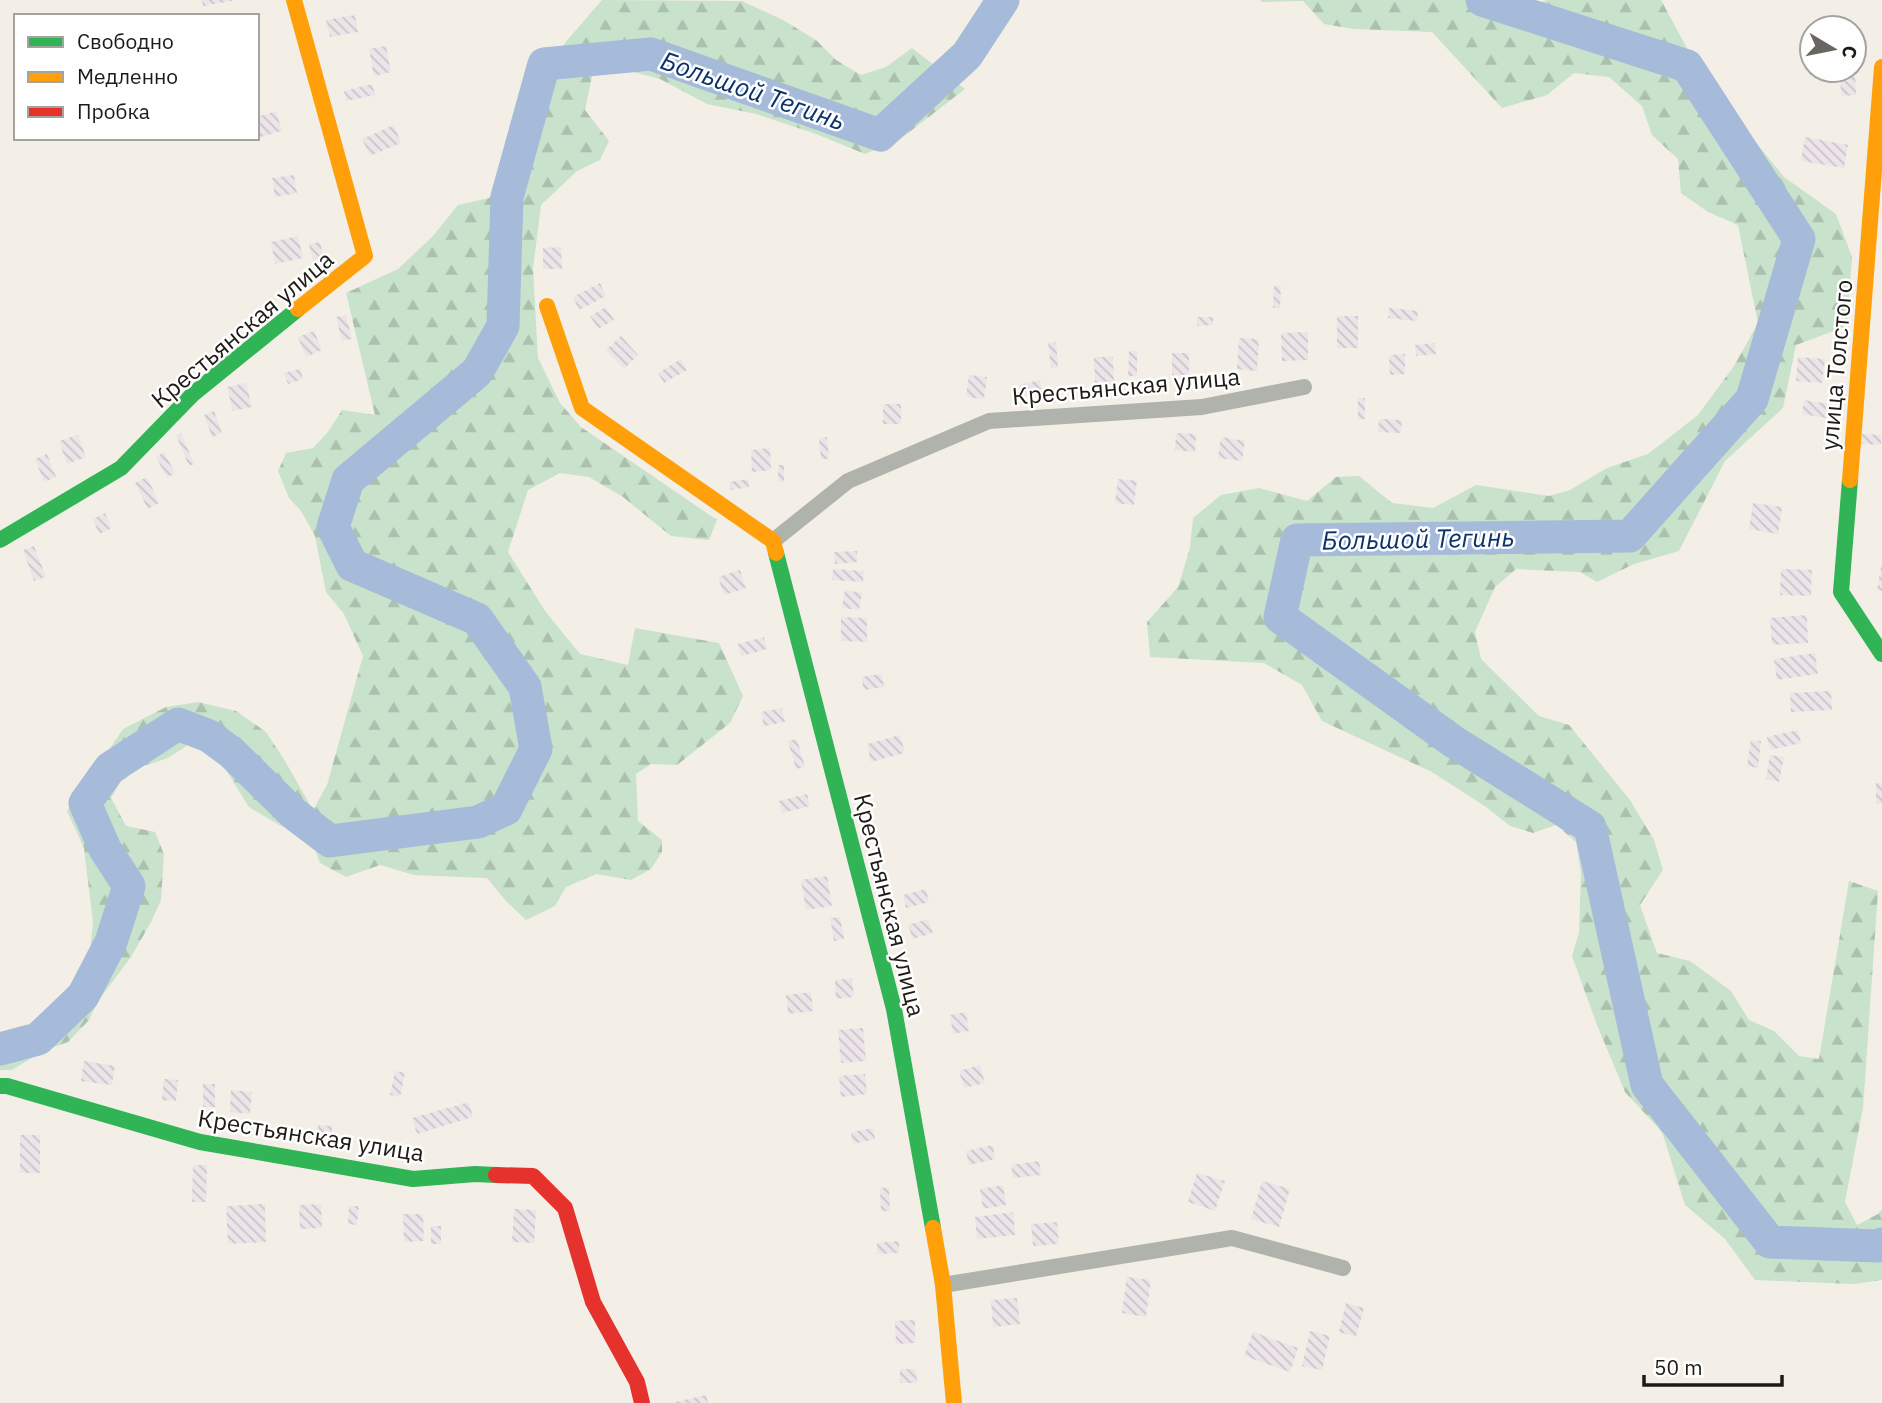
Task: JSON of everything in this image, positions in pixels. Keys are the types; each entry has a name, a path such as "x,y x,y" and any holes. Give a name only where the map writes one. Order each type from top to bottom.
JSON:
{"street":[{"name":"Крестьянская улица","path":"0,540 121,468 193,394 365,256 293,0"},
{"name":"улица Толстого","path":"1882,67 1840,592 1882,654"},
{"path":"547,306 582,408 773,541"},
{"name":"Крестьянская улица","path":"954,1403 943,1285 894,1009 773,541 848,481 989,421 1202,407 1304,387"},
{"name":"Крестьянская улица","path":"0,1086 200,1142 413,1179 475,1174 533,1176 565,1208 593,1302 637,1382 642,1403"},
{"path":"943,1285 1232,1238 1343,1268"}],"green space":[{"path":"602,0 742,1 783,20 816,40 836,60 861,75 886,67 912,48 965,89 903,137 865,154 756,114 707,104 660,79 625,70 592,76 585,110 609,141 600,160 577,171 541,205 533,269 538,358 560,403 581,427 717,520 709,540 671,536 623,497 589,477 560,473 528,490 508,552 545,611 580,654 628,665 635,628 719,643 743,696 730,723 677,765 651,764 636,774 638,821 662,840 662,852 651,869 631,880 596,874 566,887 555,906 526,920 487,878 414,875 380,865 346,877 320,863 306,823 281,826 249,807 218,757 188,745 168,758 144,766 121,781 111,798 126,826 155,832 164,854 161,900 131,957 98,1001 89,1020 68,1042 43,1051 12,1070 0,1070 0,1032 43,1020 88,968 93,923 84,848 67,811 123,729 166,707 198,702 236,711 266,732 313,810 327,785 363,656 344,614 326,592 315,536 301,511 289,498 278,471 286,453 313,448 328,432 342,410 375,415 346,293 398,269 433,236 458,205 489,198 542,132 564,44"},
{"path":"1261,0 1517,0 1529,6 1547,0 1661,0 1688,50 1784,177 1836,214 1852,257 1847,326 1796,345 1783,408 1725,461 1679,551 1634,564 1597,582 1580,572 1516,569 1495,587 1475,632 1481,659 1539,716 1569,725 1630,800 1654,840 1663,870 1640,905 1657,953 1690,961 1731,991 1749,1020 1774,1031 1799,1056 1819,1059 1849,881 1878,891 1863,1108 1845,1202 1857,1225 1882,1209 1882,1280 1854,1284 1755,1280 1725,1239 1685,1205 1662,1132 1625,1092 1572,956 1579,933 1581,873 1576,842 1556,825 1533,833 1510,826 1432,772 1322,721 1302,685 1264,663 1150,657 1147,622 1178,587 1190,548 1193,518 1221,495 1259,488 1307,501 1336,477 1359,476 1392,503 1433,508 1476,485 1549,496 1570,490 1607,468 1648,454 1698,415 1734,366 1758,323 1738,225 1708,212 1681,193 1678,159 1652,135 1642,106 1609,77 1574,73 1547,95 1502,108 1432,32 1354,29 1324,24 1303,1"}],"building":[{"path":"202,0 232,0 232,1 203,6"},
{"path":"355,15 358,32 330,37 326,20"},
{"path":"386,46 391,72 374,76 369,49"},
{"path":"372,84 375,95 346,101 344,91"},
{"path":"1841,84 1856,84 1856,95 1841,96"},
{"path":"276,111 282,131 259,137 259,116"},
{"path":"394,125 401,143 370,156 362,139"},
{"path":"1805,137 1848,145 1844,168 1801,161"},
{"path":"294,175 297,193 275,197 272,178"},
{"path":"298,236 303,258 275,264 271,242"},
{"path":"320,242 325,263 315,266 309,244"},
{"path":"561,247 562,269 543,269 543,248"},
{"path":"600,283 606,296 579,310 573,297"},
{"path":"1274,286 1281,286 1280,308 1273,308"},
{"path":"606,307 614,320 598,329 590,316"},
{"path":"1389,308 1418,311 1417,321 1388,318"},
{"path":"346,315 352,339 342,341 336,317"},
{"path":"1337,316 1358,316 1358,348 1337,348"},
{"path":"1197,317 1213,317 1213,325 1197,326"},
{"path":"314,331 322,350 306,357 298,337"},
{"path":"1308,332 1308,360 1282,361 1281,333"},
{"path":"621,336 638,355 624,369 606,350"},
{"path":"1239,338 1259,339 1257,371 1237,369"},
{"path":"1056,342 1058,368 1051,368 1048,343"},
{"path":"1435,343 1436,354 1416,356 1415,345"},
{"path":"1129,351 1137,351 1137,376 1128,376"},
{"path":"1172,353 1189,353 1189,375 1172,375"},
{"path":"1405,354 1405,374 1390,375 1389,355"},
{"path":"1094,357 1113,357 1114,384 1095,384"},
{"path":"1798,357 1825,359 1822,383 1796,381"},
{"path":"681,359 687,370 664,383 658,373"},
{"path":"300,369 303,379 288,384 284,373"},
{"path":"969,375 987,377 984,399 966,397"},
{"path":"1040,380 1042,389 1022,395 1019,385"},
{"path":"246,383 252,407 233,411 227,387"},
{"path":"1358,398 1365,398 1365,419 1358,419"},
{"path":"1804,400 1829,404 1827,418 1802,414"},
{"path":"883,404 901,404 901,424 883,424"},
{"path":"214,411 222,433 212,437 204,415"},
{"path":"1379,419 1402,420 1401,433 1378,432"},
{"path":"181,433 194,464 189,466 176,435"},
{"path":"1176,433 1196,434 1195,452 1175,450"},
{"path":"1862,434 1881,435 1881,445 1861,444"},
{"path":"78,435 86,457 67,464 59,441"},
{"path":"827,437 829,459 821,459 819,438"},
{"path":"1221,437 1245,441 1242,461 1218,458"},
{"path":"770,448 771,470 752,472 751,450"},
{"path":"164,452 175,473 167,478 156,457"},
{"path":"47,454 56,477 44,482 35,459"},
{"path":"778,465 784,465 784,482 778,482"},
{"path":"147,477 159,503 148,509 135,483"},
{"path":"748,479 749,487 731,490 729,482"},
{"path":"1118,479 1137,481 1134,505 1115,503"},
{"path":"1753,503 1782,507 1778,534 1749,529"},
{"path":"105,513 112,528 99,534 93,519"},
{"path":"34,546 46,577 34,581 23,550"},
{"path":"857,551 857,562 835,564 834,552"},
{"path":"1882,567 1882,591 1877,590"},
{"path":"833,569 864,571 863,582 832,580"},
{"path":"1781,569 1812,570 1811,596 1780,595"},
{"path":"740,570 746,588 724,595 718,577"},
{"path":"845,590 862,593 859,610 842,608"},
{"path":"1807,615 1808,643 1772,645 1770,618"},
{"path":"841,617 867,618 867,642 841,641"},
{"path":"764,637 767,649 741,656 738,644"},
{"path":"1815,653 1818,674 1777,680 1774,659"},
{"path":"882,674 884,687 864,690 861,677"},
{"path":"1831,691 1832,710 1791,712 1790,693"},
{"path":"782,708 785,722 764,726 761,712"},
{"path":"1798,730 1801,743 1770,750 1767,737"},
{"path":"900,735 905,753 871,762 867,744"},
{"path":"797,739 805,767 796,769 788,741"},
{"path":"1751,740 1761,741 1758,768 1747,766"},
{"path":"1770,755 1784,757 1779,782 1766,779"},
{"path":"1876,783 1882,783 1882,804 1876,804"},
{"path":"807,794 810,806 782,813 779,801"},
{"path":"827,876 832,906 806,910 801,880"},
{"path":"926,889 929,902 906,908 903,895"},
{"path":"840,917 844,939 834,941 830,918"},
{"path":"928,919 933,933 913,939 908,925"},
{"path":"852,978 854,997 836,999 835,980"},
{"path":"811,992 813,1011 788,1014 786,995"},
{"path":"966,1012 969,1031 953,1034 950,1015"},
{"path":"863,1028 866,1061 841,1063 838,1030"},
{"path":"84,1061 115,1066 112,1085 81,1081"},
{"path":"980,1065 985,1083 964,1088 959,1071"},
{"path":"395,1071 405,1073 400,1097 390,1095"},
{"path":"865,1074 867,1094 841,1097 839,1076"},
{"path":"164,1079 178,1080 176,1101 162,1100"},
{"path":"203,1084 215,1084 215,1107 203,1107"},
{"path":"231,1090 252,1092 250,1114 230,1112"},
{"path":"469,1102 473,1117 417,1134 412,1118"},
{"path":"318,1125 332,1126 332,1147 318,1146"},
{"path":"281,1127 297,1128 296,1141 280,1140"},
{"path":"873,1128 875,1139 853,1144 851,1132"},
{"path":"20,1135 40,1135 40,1173 20,1173"},
{"path":"993,1145 995,1159 969,1165 966,1151"},
{"path":"1039,1161 1041,1175 1013,1178 1011,1165"},
{"path":"193,1165 207,1165 206,1202 192,1202"},
{"path":"1197,1173 1225,1181 1215,1211 1188,1202"},
{"path":"1262,1181 1290,1189 1279,1227 1251,1219"},
{"path":"1003,1185 1006,1205 983,1209 980,1189"},
{"path":"889,1187 890,1211 881,1211 880,1188"},
{"path":"265,1204 266,1242 228,1244 226,1206"},
{"path":"321,1204 322,1228 300,1229 299,1205"},
{"path":"349,1206 359,1206 357,1225 348,1224"},
{"path":"514,1209 536,1210 534,1243 512,1242"},
{"path":"1013,1212 1015,1235 977,1239 975,1217"},
{"path":"403,1214 423,1214 424,1241 404,1242"},
{"path":"1057,1222 1059,1244 1033,1246 1031,1224"},
{"path":"431,1226 441,1226 441,1244 431,1244"},
{"path":"899,1241 899,1253 877,1254 877,1243"},
{"path":"1127,1277 1151,1280 1146,1317 1122,1313"},
{"path":"1017,1298 1020,1324 993,1327 991,1300"},
{"path":"1346,1303 1364,1308 1356,1337 1339,1332"},
{"path":"915,1320 915,1343 896,1344 895,1321"},
{"path":"1310,1331 1330,1336 1322,1370 1302,1366"},
{"path":"1253,1332 1298,1348 1290,1372 1244,1356"},
{"path":"900,1369 916,1369 917,1383 900,1383"},
{"path":"706,1395 708,1403 675,1403 675,1402"}],"waterway":[{"name":"Большой Тегинь","path":"0,1049 38,1039 83,996 111,942 129,886 105,849 85,803 110,768 178,724 209,736 232,753 293,813 330,841 478,822 506,809 536,749 525,687 477,619 352,565 333,527 348,480 477,372 503,326 507,197 544,64 651,54 880,135 967,55 1003,0"},
{"name":"Большой Тегинь","path":"1482,0 1687,66 1799,239 1752,399 1630,536 1297,540 1280,617 1454,742 1590,827 1647,1085 1770,1242 1882,1244"}],"traffic: fast":[{"path":"0,540 121,468 193,394 298,309"},
{"path":"1850,480 1841,592 1882,654"},
{"path":"776,553 894,1009 933,1228"},
{"path":"0,1086 200,1142 413,1179 496,1175"}],"traffic: slow":[{"path":"294,0 365,256 298,309"},
{"path":"1850,480 1882,67"},
{"path":"547,306 582,408 773,541 776,553"},
{"path":"933,1228 943,1285 954,1403"}],"traffic: jam":[{"path":"496,1175 533,1176 565,1208 593,1302 637,1382 642,1403"}]}
